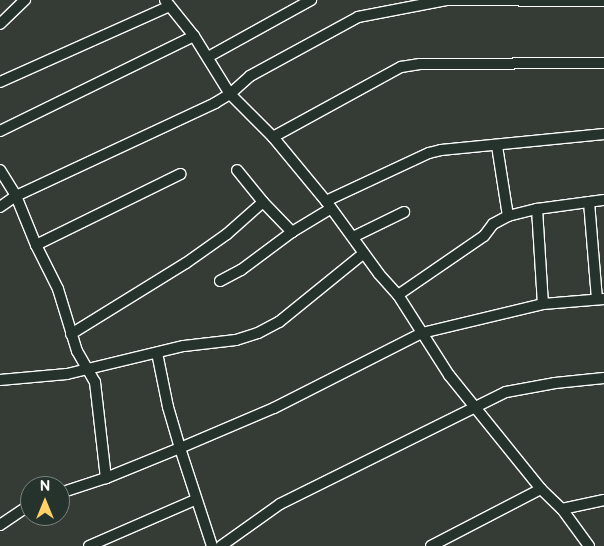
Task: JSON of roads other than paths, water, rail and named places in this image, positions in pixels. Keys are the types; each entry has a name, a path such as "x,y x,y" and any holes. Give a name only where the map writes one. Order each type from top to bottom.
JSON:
{"street":[{"path":"0,24 25,0"},
{"path":"208,57 312,0"},
{"path":"0,207 16,196 230,94 250,76 358,16 446,0 604,1"},
{"path":"0,82 167,3 194,36 230,94 273,137 328,205 379,274 398,295 449,375 541,489 562,509 588,546"},
{"path":"0,131 194,36"},
{"path":"273,137 401,68 420,64 604,63"},
{"path":"220,281 241,270 328,205 430,153 442,150 604,134"},
{"path":"497,146 508,216"},
{"path":"0,170 16,196 36,244 58,289 77,351 90,370 97,389 106,478"},
{"path":"236,170 292,232"},
{"path":"36,244 180,174"},
{"path":"398,295 484,236 493,224 508,216 536,209 604,200"},
{"path":"71,334 186,263 227,234 263,202"},
{"path":"70,490 106,478 274,408 422,332 543,304 600,299 589,202"},
{"path":"536,209 543,304"},
{"path":"353,238 404,212"},
{"path":"0,380 42,377 90,370 184,346 236,340 258,333 279,322 364,252"},
{"path":"157,353 168,407 195,500 212,546"},
{"path":"221,546 280,504 506,392 555,383 604,378"},
{"path":"431,546 541,489"},
{"path":"89,546 195,500"},
{"path":"562,509 604,500"},
{"path":"0,525 20,512"}]}
